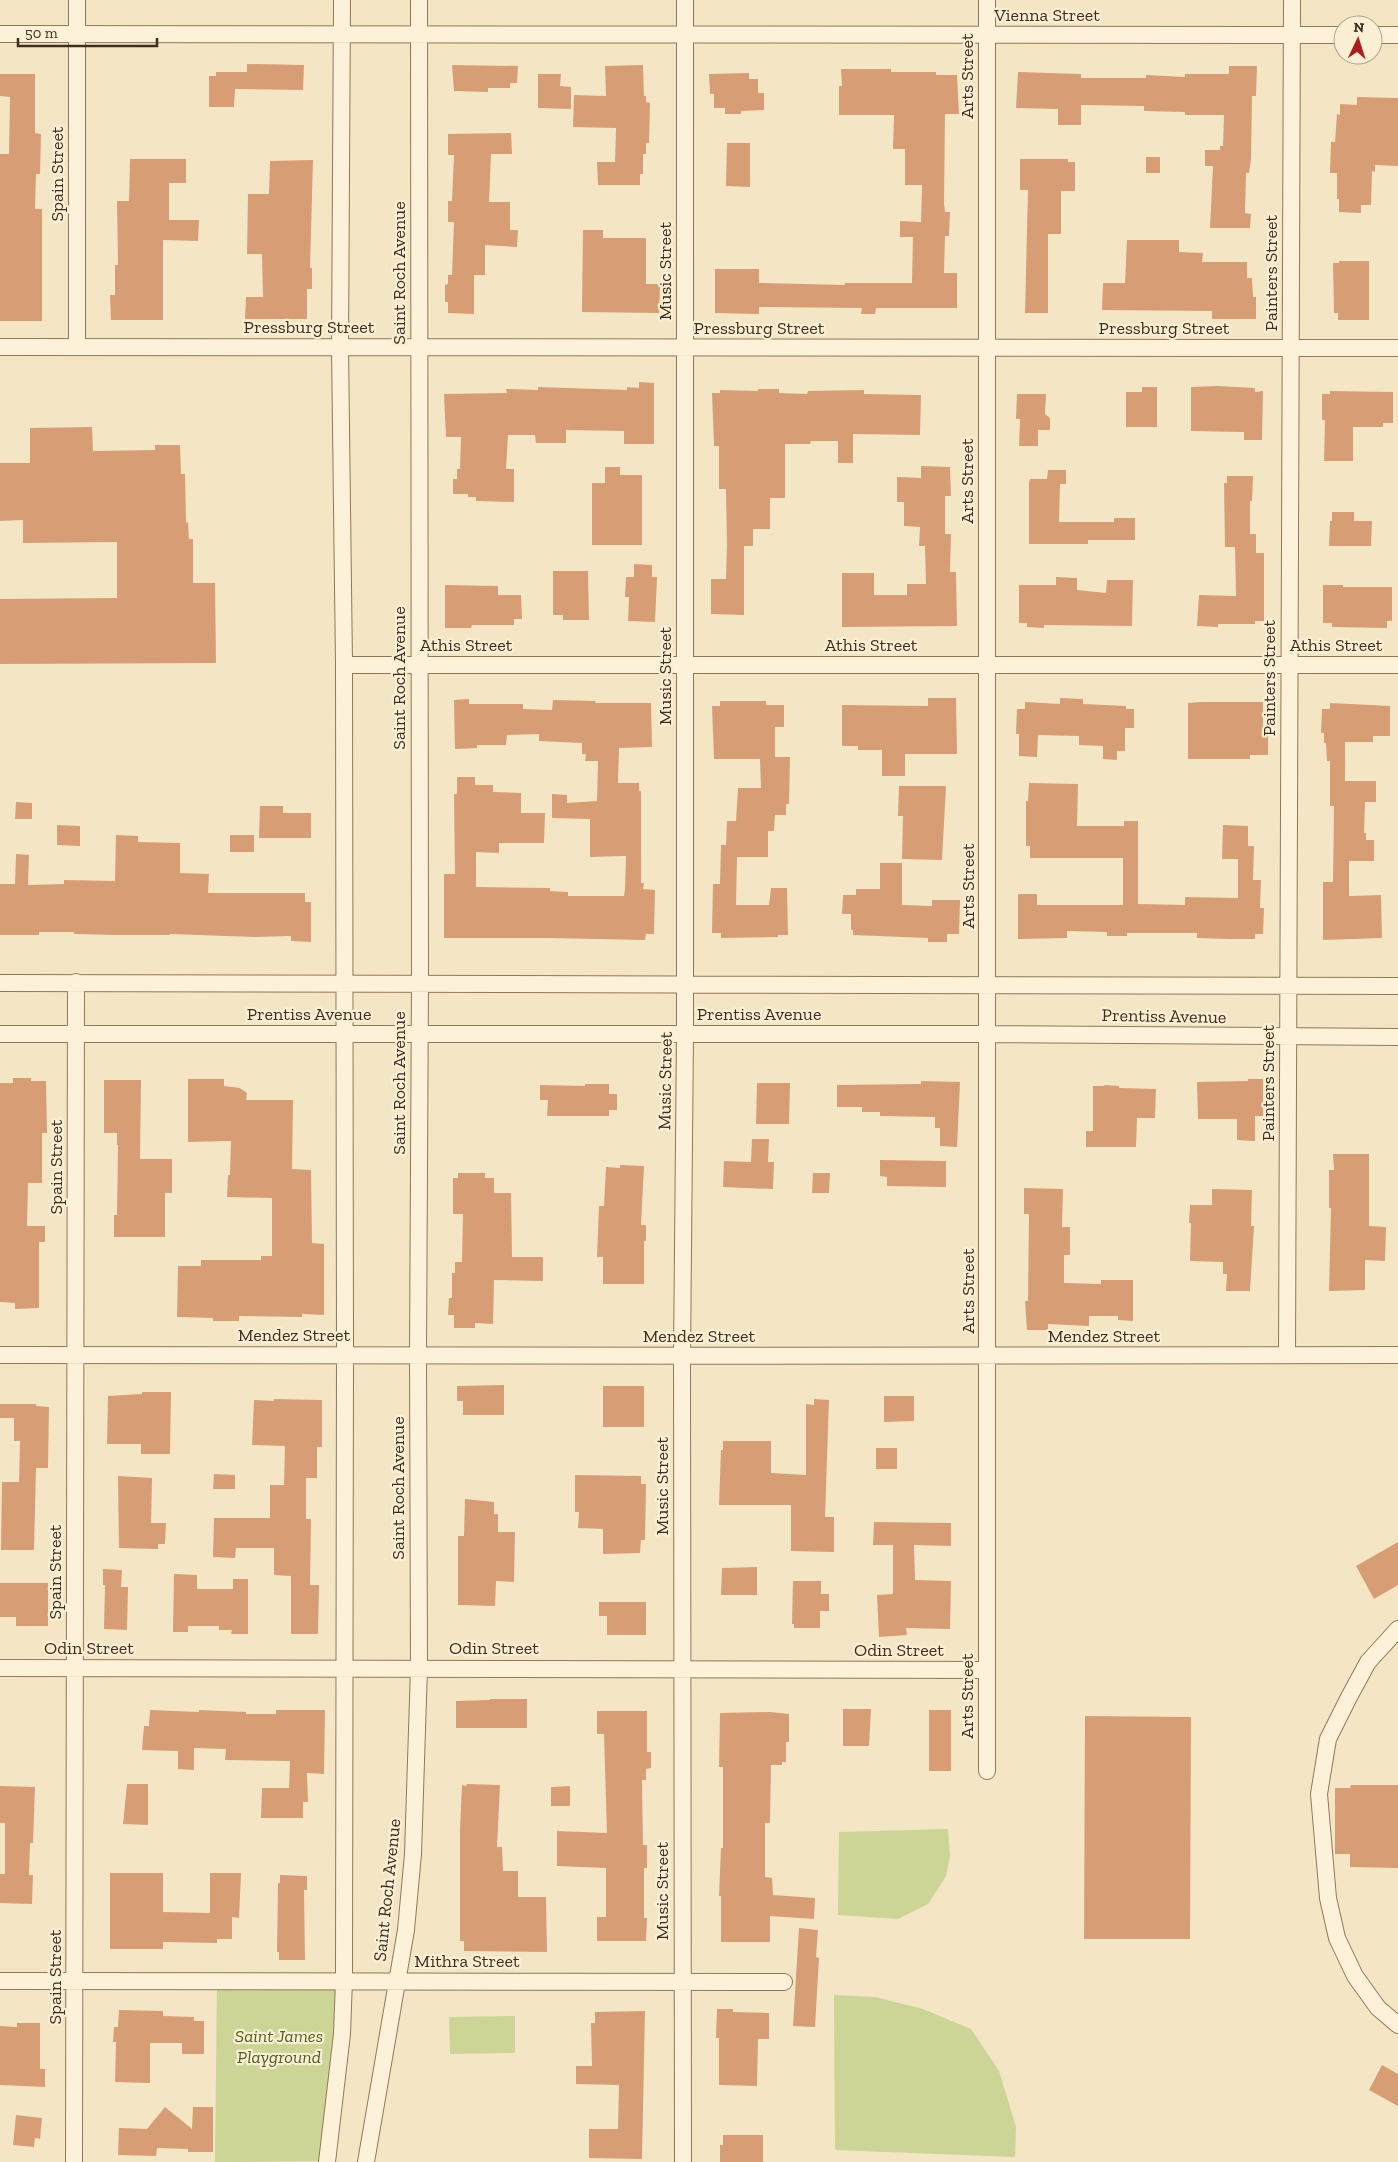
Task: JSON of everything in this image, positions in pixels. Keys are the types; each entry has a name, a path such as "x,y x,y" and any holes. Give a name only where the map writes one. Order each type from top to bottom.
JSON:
{"street":[{"name":"Spain Street","path":"77,0 77,348"},
{"name":"Saint Roch Avenue","path":"327,2162 342,2043 344,1980 345,1034 344,665 340,348 342,0"},
{"name":"Saint Roch Avenue","path":"366,2162 406,1930 413,1854 420,1668 418,1354 420,983 419,0"},
{"name":"Music Street","path":"683,2162 684,0"},
{"name":"Arts Street","path":"986,0 987,1771"},
{"name":"Painters Street","path":"1287,1355 1292,0"},
{"name":"Vienna Street","path":"0,34 1333,35"},
{"path":"1383,35 1398,35"},
{"name":"Pressburg Street","path":"0,348 1398,348"},
{"name":"Athis Street","path":"344,665 1398,665"},
{"name":"Prentiss Avenue","path":"0,982 1398,986"},
{"name":"Spain Street","path":"74,2162 76,982"},
{"name":"Prentiss Avenue","path":"0,1034 988,1034 1398,1037"},
{"name":"Mendez Street","path":"0,1355 418,1354 682,1357 1398,1355"},
{"path":"1398,1630 1368,1662 1332,1730 1328,1739 1319,1794 1328,1898 1337,1938 1355,1976 1378,2008 1398,2026"},
{"name":"Odin Street","path":"0,1668 987,1670"},
{"name":"Mithra Street","path":"0,1981 398,1980 784,1982"}],"green space":[{"path":"948,1829 950,1856 946,1876 928,1904 898,1919 838,1915 839,1832"},
{"name":"Saint James Playground","path":"344,1980 327,2161 215,2162 217,1981"},
{"path":"834,1995 875,1997 923,2009 971,2029 999,2071 1016,2127 1015,2157 835,2150"},
{"path":"515,2016 515,2053 450,2054 449,2017"}],"building":[{"path":"247,64 304,65 303,90 235,89 234,107 209,107 209,76 216,76 216,72 247,72"},
{"path":"452,65 518,66 517,83 510,83 510,88 488,88 488,92 454,91"},
{"path":"643,65 644,96 646,96 646,102 650,103 649,143 646,143 646,154 643,154 643,174 640,174 640,185 598,185 597,162 615,162 616,128 573,127 574,95 606,96 605,66"},
{"path":"1229,66 1257,66 1256,96 1252,96 1251,159 1249,173 1246,173 1245,213 1251,214 1250,228 1210,228 1213,166 1205,166 1205,150 1220,150 1220,146 1223,146 1224,115 1185,115 1185,112 1144,111 1144,106 1081,105 1081,125 1058,125 1058,109 1016,108 1018,72 1081,74 1081,78 1146,78 1146,75 1185,77 1185,74 1229,74"},
{"path":"841,69 891,69 891,72 936,72 936,75 957,75 959,114 945,114 944,203 945,212 950,212 949,236 945,236 944,273 957,273 957,308 876,308 875,314 861,314 862,308 759,307 759,314 715,313 715,269 759,269 759,283 845,285 845,283 912,283 913,237 900,237 900,221 921,222 922,185 905,185 905,149 893,149 894,115 839,115 839,86 842,86"},
{"path":"749,73 749,79 758,79 758,93 764,93 764,110 741,111 741,114 725,114 725,108 714,108 714,94 710,94 709,74"},
{"path":"0,74 35,74 35,133 41,134 40,174 36,174 35,209 42,209 42,321 0,321 0,154 9,154 10,97 0,96"},
{"path":"538,74 561,74 560,86 571,87 571,109 538,108"},
{"path":"1357,97 1398,98 1398,166 1375,165 1375,172 1372,171 1371,205 1361,205 1361,213 1339,212 1337,173 1330,173 1331,142 1335,142 1337,114 1340,115 1340,104 1357,105"},
{"path":"511,133 512,154 491,154 489,202 510,202 510,230 518,230 517,247 485,245 485,275 474,275 474,314 448,313 448,302 445,302 445,285 448,284 448,275 452,275 454,222 448,222 448,201 452,201 454,155 448,155 448,134"},
{"path":"727,143 750,143 750,187 726,186"},
{"path":"1146,157 1160,157 1160,173 1146,173"},
{"path":"130,159 186,159 186,183 169,183 169,220 199,220 198,241 163,240 163,320 111,320 110,295 115,295 115,265 118,265 117,201 129,201"},
{"path":"1020,159 1068,159 1068,162 1075,162 1075,191 1061,191 1061,234 1048,234 1048,313 1025,313 1028,190 1020,190"},
{"path":"313,160 310,268 312,268 312,289 307,289 307,319 245,319 246,297 263,297 262,254 247,254 248,194 269,194 270,161"},
{"path":"583,230 603,230 603,238 646,238 646,284 660,284 659,313 582,312"},
{"path":"1127,240 1179,240 1179,252 1203,253 1202,262 1247,262 1247,278 1252,278 1253,297 1256,297 1256,319 1212,319 1212,311 1102,310 1103,283 1125,283"},
{"path":"1339,261 1369,261 1369,320 1338,320 1338,313 1334,313 1333,263 1339,263"},
{"path":"639,382 654,383 654,444 624,444 624,431 566,430 566,443 536,443 535,435 508,435 506,469 514,469 514,502 476,501 476,497 468,497 468,494 453,494 453,479 457,479 457,469 460,469 461,437 446,437 444,394 507,393 506,389 538,390 538,387 627,390 627,387 639,388"},
{"path":"1142,387 1157,387 1157,427 1126,427 1126,392 1142,392"},
{"path":"1191,387 1255,388 1255,392 1263,391 1262,440 1244,440 1244,432 1191,431"},
{"path":"758,389 779,389 779,393 807,394 808,391 864,390 864,394 921,395 920,435 853,434 853,463 838,463 838,441 811,441 810,444 785,444 785,498 770,498 770,529 753,529 753,546 744,546 744,615 711,614 711,579 726,579 727,546 726,489 719,489 719,446 714,446 712,393 720,393 720,390 758,391"},
{"path":"1330,391 1393,392 1393,423 1383,423 1383,427 1353,427 1353,461 1324,461 1325,420 1322,420 1322,394 1330,394"},
{"path":"1017,394 1046,394 1045,414 1050,418 1050,430 1038,430 1038,446 1019,446 1020,419 1016,419"},
{"path":"92,427 93,451 155,450 155,445 180,445 181,474 185,474 186,523 188,522 189,539 193,539 193,583 215,583 216,663 0,664 0,599 117,598 117,542 23,543 23,520 0,521 0,463 30,463 30,428"},
{"path":"921,466 950,467 951,496 945,496 945,534 951,534 950,572 956,572 957,626 842,627 842,573 874,573 874,595 907,595 907,584 926,584 925,546 919,546 920,527 904,526 904,502 897,502 897,477 921,478"},
{"path":"605,467 620,467 620,475 642,475 642,545 592,545 592,483 605,483"},
{"path":"1048,470 1066,470 1066,484 1060,484 1059,522 1114,522 1114,518 1135,518 1135,540 1088,540 1088,544 1029,544 1029,482 1030,479 1047,479"},
{"path":"1227,476 1253,476 1252,501 1250,501 1250,534 1256,534 1256,553 1264,553 1264,621 1255,621 1255,624 1218,624 1218,627 1197,626 1199,595 1236,596 1235,547 1225,547 1224,483 1227,483"},
{"path":"1332,512 1354,512 1354,521 1372,521 1371,546 1329,546"},
{"path":"634,564 652,565 652,577 657,577 655,622 628,621 629,597 625,597 626,577 634,577"},
{"path":"553,571 588,571 589,620 563,620 563,615 553,615"},
{"path":"1056,577 1077,578 1077,590 1106,593 1107,580 1133,580 1132,626 1044,625 1044,628 1027,627 1027,623 1019,623 1019,585 1056,585"},
{"path":"445,585 498,586 498,595 521,595 522,619 514,619 514,625 472,625 471,628 445,628"},
{"path":"1323,585 1392,587 1392,621 1387,621 1387,628 1332,627 1332,623 1323,623"},
{"path":"928,698 956,698 957,754 905,754 905,776 882,776 882,750 858,750 858,746 842,746 842,705 928,706"},
{"path":"1060,698 1083,699 1083,704 1126,706 1126,709 1134,709 1134,728 1125,728 1125,751 1117,751 1117,760 1103,759 1103,746 1079,745 1079,736 1038,735 1037,757 1019,756 1019,734 1016,734 1017,709 1025,709 1025,702 1060,704"},
{"path":"469,699 469,704 523,704 523,709 552,710 553,700 596,701 595,703 651,703 652,747 619,748 618,783 639,783 639,791 641,791 641,883 644,883 643,889 655,890 654,934 646,934 645,940 444,938 444,874 455,874 454,794 457,794 457,777 475,777 475,785 493,785 493,792 521,793 521,813 545,813 544,843 499,843 499,853 476,852 476,887 550,888 550,891 568,892 568,896 624,896 625,889 626,856 590,857 590,819 552,818 552,794 567,795 567,803 597,801 598,761 585,761 586,754 582,754 582,743 539,741 539,734 507,735 506,745 477,745 477,748 455,749 454,700"},
{"path":"720,701 766,701 766,705 784,705 784,727 775,727 775,757 790,757 789,804 786,804 786,815 775,815 774,831 768,831 768,857 737,857 736,905 769,905 771,888 787,888 788,935 778,935 778,937 721,938 721,933 712,933 713,884 720,884 721,845 726,845 727,821 736,821 738,788 761,788 760,759 714,759 712,706 720,706"},
{"path":"1263,702 1263,735 1268,735 1268,755 1250,755 1250,759 1188,759 1188,703"},
{"path":"1330,703 1390,706 1390,736 1373,736 1373,742 1345,742 1345,781 1376,781 1376,802 1365,802 1364,833 1366,833 1366,840 1374,840 1374,861 1349,861 1349,896 1381,895 1382,938 1323,940 1323,882 1333,882 1334,806 1330,806 1330,761 1327,761 1324,733 1321,733 1322,709 1330,709"},
{"path":"1029,783 1078,784 1077,826 1124,826 1124,821 1138,821 1138,904 1185,905 1185,897 1238,898 1238,859 1222,859 1223,825 1248,826 1248,846 1254,846 1253,880 1261,880 1260,908 1264,908 1263,934 1255,934 1255,939 1229,939 1197,938 1197,933 1127,933 1127,936 1107,936 1107,932 1067,931 1067,938 1018,939 1018,894 1037,894 1037,905 1123,905 1123,858 1030,858 1030,846 1026,846 1026,801 1028,801"},
{"path":"899,786 946,786 942,860 902,859 903,816 898,816"},
{"path":"16,802 32,803 32,819 15,819"},
{"path":"260,806 283,806 283,813 311,813 311,838 259,838"},
{"path":"57,825 80,826 80,846 57,845"},
{"path":"116,835 138,836 138,842 180,843 180,873 209,874 208,893 305,893 305,902 311,902 311,942 291,941 291,936 116,935 74,934 74,932 39,932 39,935 0,935 0,884 15,884 16,854 29,855 28,885 64,884 64,880 115,881"},
{"path":"230,835 254,835 254,852 230,852"},
{"path":"880,863 902,863 902,905 932,906 932,900 960,900 959,934 947,934 947,942 928,942 928,938 853,935 853,930 851,930 851,914 842,914 843,895 856,895 856,889 880,889"},
{"path":"13,1078 31,1078 31,1081 46,1081 47,1133 42,1133 42,1183 28,1183 27,1226 45,1226 45,1242 39,1242 39,1308 15,1309 15,1303 0,1302 0,1083 13,1083"},
{"path":"188,1079 224,1079 224,1086 240,1088 247,1093 246,1100 293,1100 292,1169 311,1170 312,1243 324,1244 324,1315 302,1314 302,1317 239,1316 239,1321 213,1321 213,1318 177,1317 178,1266 201,1266 201,1260 261,1260 261,1256 272,1256 272,1198 227,1197 231,1141 188,1142"},
{"path":"1248,1079 1263,1079 1263,1116 1255,1116 1255,1141 1237,1140 1237,1119 1198,1119 1197,1082 1248,1081"},
{"path":"104,1080 141,1080 140,1159 172,1159 172,1193 165,1193 165,1237 114,1237 114,1215 117,1215 118,1145 117,1133 104,1133"},
{"path":"921,1081 960,1082 957,1147 940,1146 940,1128 935,1128 935,1117 880,1116 880,1112 862,1112 862,1107 837,1107 837,1085 921,1084"},
{"path":"757,1083 790,1083 789,1124 756,1124"},
{"path":"585,1084 609,1084 609,1094 617,1094 617,1110 609,1110 609,1116 547,1116 548,1100 540,1100 540,1085 585,1086"},
{"path":"1093,1086 1119,1086 1119,1088 1156,1089 1155,1118 1137,1118 1136,1147 1086,1147 1086,1131 1093,1131"},
{"path":"752,1139 769,1139 768,1162 774,1162 773,1189 723,1187 724,1161 751,1162"},
{"path":"1333,1154 1369,1154 1369,1226 1386,1227 1385,1261 1365,1260 1365,1290 1329,1291 1331,1208 1329,1208 1329,1170 1334,1170"},
{"path":"880,1160 946,1161 946,1187 887,1186 887,1177 880,1176"},
{"path":"620,1165 644,1166 641,1225 646,1225 644,1284 603,1284 603,1257 597,1257 599,1206 604,1206 606,1167 620,1168"},
{"path":"458,1173 485,1173 485,1178 494,1178 494,1193 511,1193 512,1257 543,1257 543,1281 494,1280 493,1324 475,1323 475,1328 454,1328 454,1315 448,1315 449,1298 452,1298 452,1273 455,1273 455,1262 462,1262 463,1214 453,1214 453,1178 458,1178"},
{"path":"813,1173 830,1173 829,1193 812,1193"},
{"path":"1024,1188 1063,1189 1062,1227 1070,1227 1070,1255 1064,1255 1064,1283 1101,1284 1101,1280 1133,1280 1133,1321 1118,1320 1118,1316 1089,1316 1089,1326 1048,1324 1048,1330 1027,1330 1025,1301 1028,1301 1029,1214 1024,1214"},
{"path":"1212,1189 1252,1190 1251,1226 1254,1226 1250,1291 1226,1291 1227,1274 1223,1274 1223,1262 1190,1261 1190,1205 1212,1205"},
{"path":"504,1385 504,1415 463,1415 463,1401 457,1401 457,1386"},
{"path":"603,1386 644,1386 644,1427 603,1427"},
{"path":"142,1392 171,1392 170,1454 141,1454 141,1444 107,1444 108,1396 142,1394"},
{"path":"884,1396 914,1396 914,1421 884,1422"},
{"path":"274,1399 322,1400 322,1447 317,1447 317,1478 306,1478 306,1519 311,1519 310,1585 319,1585 318,1634 291,1634 291,1576 274,1575 274,1548 236,1548 235,1558 213,1557 214,1518 270,1518 270,1485 284,1485 285,1446 252,1445 254,1400 274,1401"},
{"path":"814,1399 829,1400 825,1517 834,1517 834,1552 791,1551 791,1505 719,1505 723,1441 771,1441 771,1473 806,1475 806,1404 814,1405"},
{"path":"0,1404 36,1404 36,1406 49,1407 48,1468 36,1468 34,1550 1,1550 2,1482 19,1482 20,1441 14,1441 14,1418 0,1418"},
{"path":"876,1448 897,1448 897,1469 876,1469"},
{"path":"214,1474 235,1475 235,1489 213,1489"},
{"path":"575,1475 641,1476 641,1484 646,1484 645,1540 641,1540 640,1553 603,1554 603,1529 578,1528 579,1512 575,1512"},
{"path":"118,1476 152,1478 151,1523 166,1523 165,1544 158,1544 158,1549 119,1548"},
{"path":"465,1499 494,1502 494,1514 498,1514 498,1532 515,1532 514,1582 496,1581 495,1606 458,1605 458,1536 464,1536"},
{"path":"874,1522 951,1523 951,1546 914,1545 915,1580 951,1581 950,1629 906,1628 907,1635 879,1637 877,1595 893,1594 893,1545 873,1545"},
{"path":"1398,1542 1398,1585 1374,1599 1356,1566"},
{"path":"757,1567 757,1595 721,1595 722,1568"},
{"path":"103,1569 122,1570 121,1587 128,1587 127,1630 104,1629 105,1585 103,1585"},
{"path":"174,1574 197,1575 197,1589 233,1589 233,1579 248,1579 248,1634 231,1634 232,1630 219,1630 219,1626 188,1626 188,1632 173,1632"},
{"path":"793,1581 821,1581 821,1594 829,1594 829,1611 820,1611 820,1628 794,1628 794,1624 792,1624"},
{"path":"0,1583 48,1583 48,1626 16,1626 16,1617 0,1617"},
{"path":"599,1602 646,1602 646,1635 607,1635 607,1616 599,1616"},
{"path":"527,1699 527,1728 456,1728 456,1701"},
{"path":"843,1709 871,1709 869,1746 843,1746"},
{"path":"150,1710 199,1712 199,1710 246,1712 246,1714 276,1714 276,1710 325,1710 324,1774 307,1773 308,1802 303,1802 303,1818 261,1818 262,1788 289,1788 290,1761 225,1760 226,1749 194,1748 194,1770 178,1769 178,1751 142,1750 144,1726 149,1726"},
{"path":"929,1710 951,1710 951,1771 929,1771"},
{"path":"597,1711 647,1711 647,1752 651,1752 651,1768 646,1769 646,1780 642,1780 643,1845 647,1845 647,1868 644,1868 644,1918 647,1918 646,1941 597,1941 597,1917 606,1917 606,1868 557,1866 557,1831 607,1833 604,1734 597,1734"},
{"path":"770,1712 789,1714 789,1742 786,1742 786,1762 782,1762 782,1765 771,1765 770,1823 765,1823 765,1877 772,1878 773,1895 815,1898 814,1919 770,1916 770,1942 721,1942 721,1896 719,1896 721,1848 723,1848 723,1767 719,1767 720,1713"},
{"path":"1085,1716 1191,1717 1190,1939 1084,1939"},
{"path":"127,1784 148,1784 148,1825 123,1824"},
{"path":"467,1784 500,1785 497,1847 502,1847 503,1871 518,1871 518,1897 546,1897 547,1952 464,1951 464,1941 460,1941 460,1828 462,1785 466,1786"},
{"path":"1351,1785 1398,1785 1398,1868 1350,1867 1350,1854 1335,1854 1335,1788 1350,1788"},
{"path":"0,1786 35,1787 33,1843 30,1843 29,1875 33,1875 32,1904 0,1903 0,1874 5,1874 5,1823 0,1823"},
{"path":"570,1786 570,1806 551,1806 551,1787"},
{"path":"110,1873 163,1873 163,1912 210,1913 210,1873 241,1873 239,1918 232,1917 232,1939 217,1939 217,1943 163,1942 163,1949 110,1949"},
{"path":"280,1875 307,1876 307,1890 304,1890 305,1960 279,1960 279,1952 277,1952 278,1883 280,1883"},
{"path":"799,1928 818,1930 816,1957 819,1958 815,2027 793,2026"},
{"path":"717,2009 733,2009 733,2012 769,2013 769,2039 758,2039 757,2086 719,2085 719,2038 716,2038"},
{"path":"119,2010 163,2011 163,2016 194,2017 194,2021 204,2021 204,2054 182,2054 182,2043 150,2043 150,2083 115,2082 116,2042 113,2042 114,2027 118,2027"},
{"path":"645,2011 642,2159 589,2158 589,2129 618,2129 619,2085 576,2084 576,2066 592,2066 591,2023 595,2023 595,2012"},
{"path":"17,2023 40,2023 40,2069 45,2069 45,2087 0,2085 0,2026 17,2027"},
{"path":"1382,2065 1398,2074 1398,2106 1369,2090"},
{"path":"165,2107 192,2129 193,2107 213,2107 213,2152 188,2152 188,2149 157,2148 156,2156 118,2155 119,2128 147,2129"},
{"path":"16,2115 42,2118 40,2139 35,2138 34,2147 13,2145"},
{"path":"723,2135 763,2135 763,2162 720,2162 720,2145 723,2145"}]}
